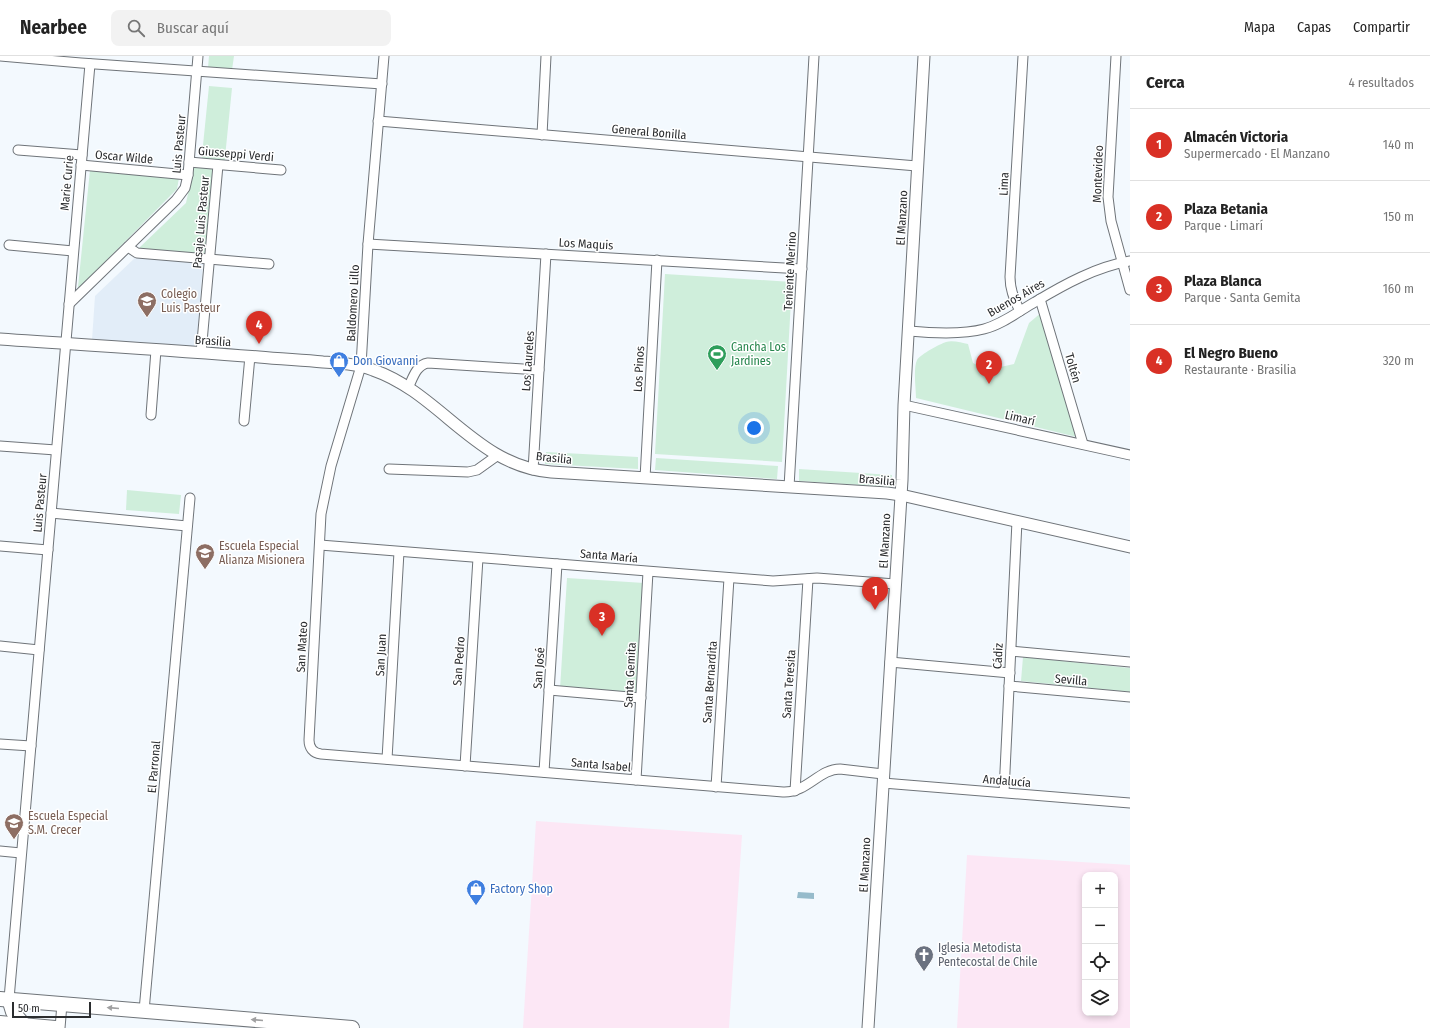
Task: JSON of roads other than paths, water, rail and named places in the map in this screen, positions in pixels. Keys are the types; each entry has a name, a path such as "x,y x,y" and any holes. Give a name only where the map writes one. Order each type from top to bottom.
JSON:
{"main road":[{"path":"4,999 352,1028"},
{"path":"0,1011 4,999"},
{"path":"4,999 24,1025"},
{"path":"0,1023 47,1028"}],"street":[{"path":"0,56 87,61 197,71 382,84"},
{"name":"Luis Pasteur","path":"4,999 22,853 69,304 181,194 185,188 188,175 198,56"},
{"name":"Baldomero Lillo","path":"320,546 322,514 327,483 361,366 368,244 384,56"},
{"path":"542,135 546,56"},
{"name":"Teniente Merino","path":"789,487 814,56"},
{"name":"El Manzano","path":"868,1028 901,495 904,405 924,56"},
{"name":"Lima","path":"1020,311 1013,298 1010,277 1023,56"},
{"name":"Montevideo","path":"1116,56 1108,197 1109,213 1126,262 1130,290"},
{"name":"Marie Curie","path":"69,304 82,155 87,61"},
{"name":"General Bonilla","path":"378,122 918,166"},
{"path":"18,150 82,155"},
{"name":"Giusseppi Verdi","path":"189,162 281,170"},
{"name":"Oscar Wilde","path":"81,165 188,175"},
{"name":"Pasaje Luis Pasteur","path":"201,353 218,165"},
{"name":"Los Maquis","path":"368,244 802,269"},
{"path":"9,245 74,251"},
{"path":"128,247 137,253 269,264"},
{"name":"Los Laureles","path":"533,470 546,254"},
{"name":"Los Pinos","path":"645,478 657,260"},
{"name":"Buenos Aires","path":"909,331 935,333 976,331 994,326 1083,276 1126,262"},
{"name":"Toltén","path":"1040,299 1083,444"},
{"name":"Brasilia","path":"0,339 250,356 361,366 380,372 408,388 433,406 471,438 498,455 533,470 901,495 1130,547"},
{"path":"152,415 156,350"},
{"path":"244,421 250,356"},
{"path":"408,388 416,370 425,363 539,370"},
{"name":"Limarí","path":"904,405 1130,455"},
{"path":"0,446 56,450"},
{"path":"389,469 468,472 477,470 498,455"},
{"name":"El Parronal","path":"144,1011 190,498"},
{"path":"51,513 187,526"},
{"name":"Cádiz","path":"1004,792 1017,521"},
{"path":"0,546 48,550"},
{"name":"Santa María","path":"320,546 780,582 825,579 895,584"},
{"name":"San Mateo","path":"312,750 309,740 320,546"},
{"name":"San Juan","path":"387,759 399,552"},
{"name":"San Pedro","path":"465,766 478,558"},
{"name":"San José","path":"544,772 557,564"},
{"name":"Santa Gemita","path":"636,780 648,572"},
{"name":"Santa Bernardita","path":"716,787 729,578"},
{"name":"Santa Teresita","path":"795,791 808,579"},
{"path":"0,646 39,650"},
{"name":"Sevilla","path":"1011,651 1130,662"},
{"path":"890,662 1010,673"},
{"name":"Sevilla","path":"1009,686 1130,697"},
{"path":"549,690 641,698"},
{"path":"0,744 31,746"},
{"name":"Santa Isabel","path":"312,750 321,754 783,792 795,791 834,770 840,769 883,778"},
{"name":"Andalucía","path":"883,778 1004,792 1130,803"},
{"path":"0,851 22,853"},
{"path":"60,1028 62,1004"}],"water":[{"path":"798,892 814,893 814,899 797,898"}],"place":[{"name":"Colegio Luis Pasteur","path":"147,318"},
{"name":"El Negro Bueno","path":"259,344"},
{"name":"Cancha Los Jardines","path":"717,371"},
{"name":"Don Giovanni","path":"339,378"},
{"name":"Plaza Betania","path":"989,384"},
{"name":"Escuela Especial Alianza Misionera","path":"205,570"},
{"name":"Almacén Victoria","path":"875,610"},
{"name":"Plaza Blanca","path":"602,636"},
{"name":"Escuela Especial S.M. Crecer","path":"14,840"},
{"name":"Factory Shop","path":"476,906"},
{"name":"Iglesia Metodista Pentecostal de Chile","path":"924,972"}]}
